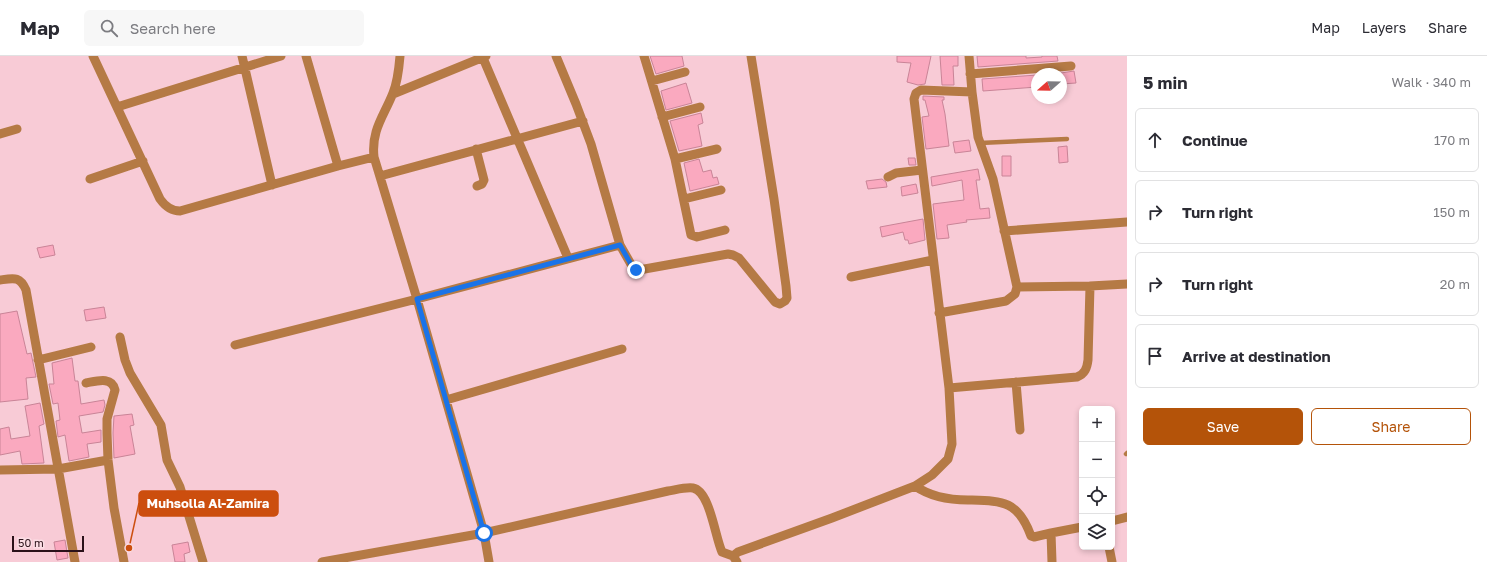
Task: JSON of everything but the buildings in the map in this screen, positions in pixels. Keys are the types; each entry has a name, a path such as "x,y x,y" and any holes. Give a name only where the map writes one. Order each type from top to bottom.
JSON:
{"street":[{"path":"93,56 163,204 175,211 180,211 272,184 374,157"},
{"path":"242,56 272,184"},
{"path":"118,107 281,56"},
{"path":"306,56 338,166"},
{"path":"400,56 393,94 377,127 374,140 374,157 417,299 484,533 489,562"},
{"path":"556,56 591,144 620,245 632,266 639,270 728,254 733,255 739,258 775,302 780,304 787,298 786,286 774,199 751,56"},
{"path":"644,56 675,159 691,235 696,237 725,230"},
{"path":"939,313 1006,301 1014,294 1017,287 993,179 980,144 968,56"},
{"path":"393,94 484,57 568,258"},
{"path":"970,74 1071,66"},
{"path":"652,81 686,72"},
{"path":"322,562 484,533 668,491 691,488 700,491 702,494 706,502 721,550 731,557 738,552 915,486 932,475 948,459 952,444 948,388 914,99 918,91 921,90 972,92"},
{"path":"662,117 700,107"},
{"path":"380,176 583,121"},
{"path":"0,134 17,129"},
{"path":"476,149 484,180 482,184 477,186"},
{"path":"675,159 717,149"},
{"path":"90,179 143,161"},
{"path":"888,177 896,174 922,170"},
{"path":"684,199 721,190"},
{"path":"1004,231 1127,222"},
{"path":"235,345 417,299 620,245"},
{"path":"851,277 933,260"},
{"path":"0,280 15,278 24,284 26,290 75,562"},
{"path":"1017,287 1127,284"},
{"path":"948,388 1077,377 1082,375 1086,370 1088,360 1090,286"},
{"path":"120,337 125,360 130,373 161,425 166,460 180,487 203,562"},
{"path":"38,360 91,347"},
{"path":"446,400 622,349"},
{"path":"86,383 106,380 114,385 114,398 107,420 108,460 114,508 124,562"},
{"path":"1016,382 1020,430"},
{"path":"0,470 58,469 108,460"},
{"path":"915,486 926,493 950,499 988,500 1007,504 1017,511 1025,521 1032,536 1037,537 1079,528"},
{"path":"1115,520 1127,517"},
{"path":"1049,534 1052,562"},
{"path":"1110,550 1112,562"}],"lane":[{"path":"980,144 1067,139"}],"place":[{"name":"Muhsolla Al-Zamira","path":"129,548"}],"route":[{"path":"484,533 417,299 620,245 632,266 636,270"}]}
